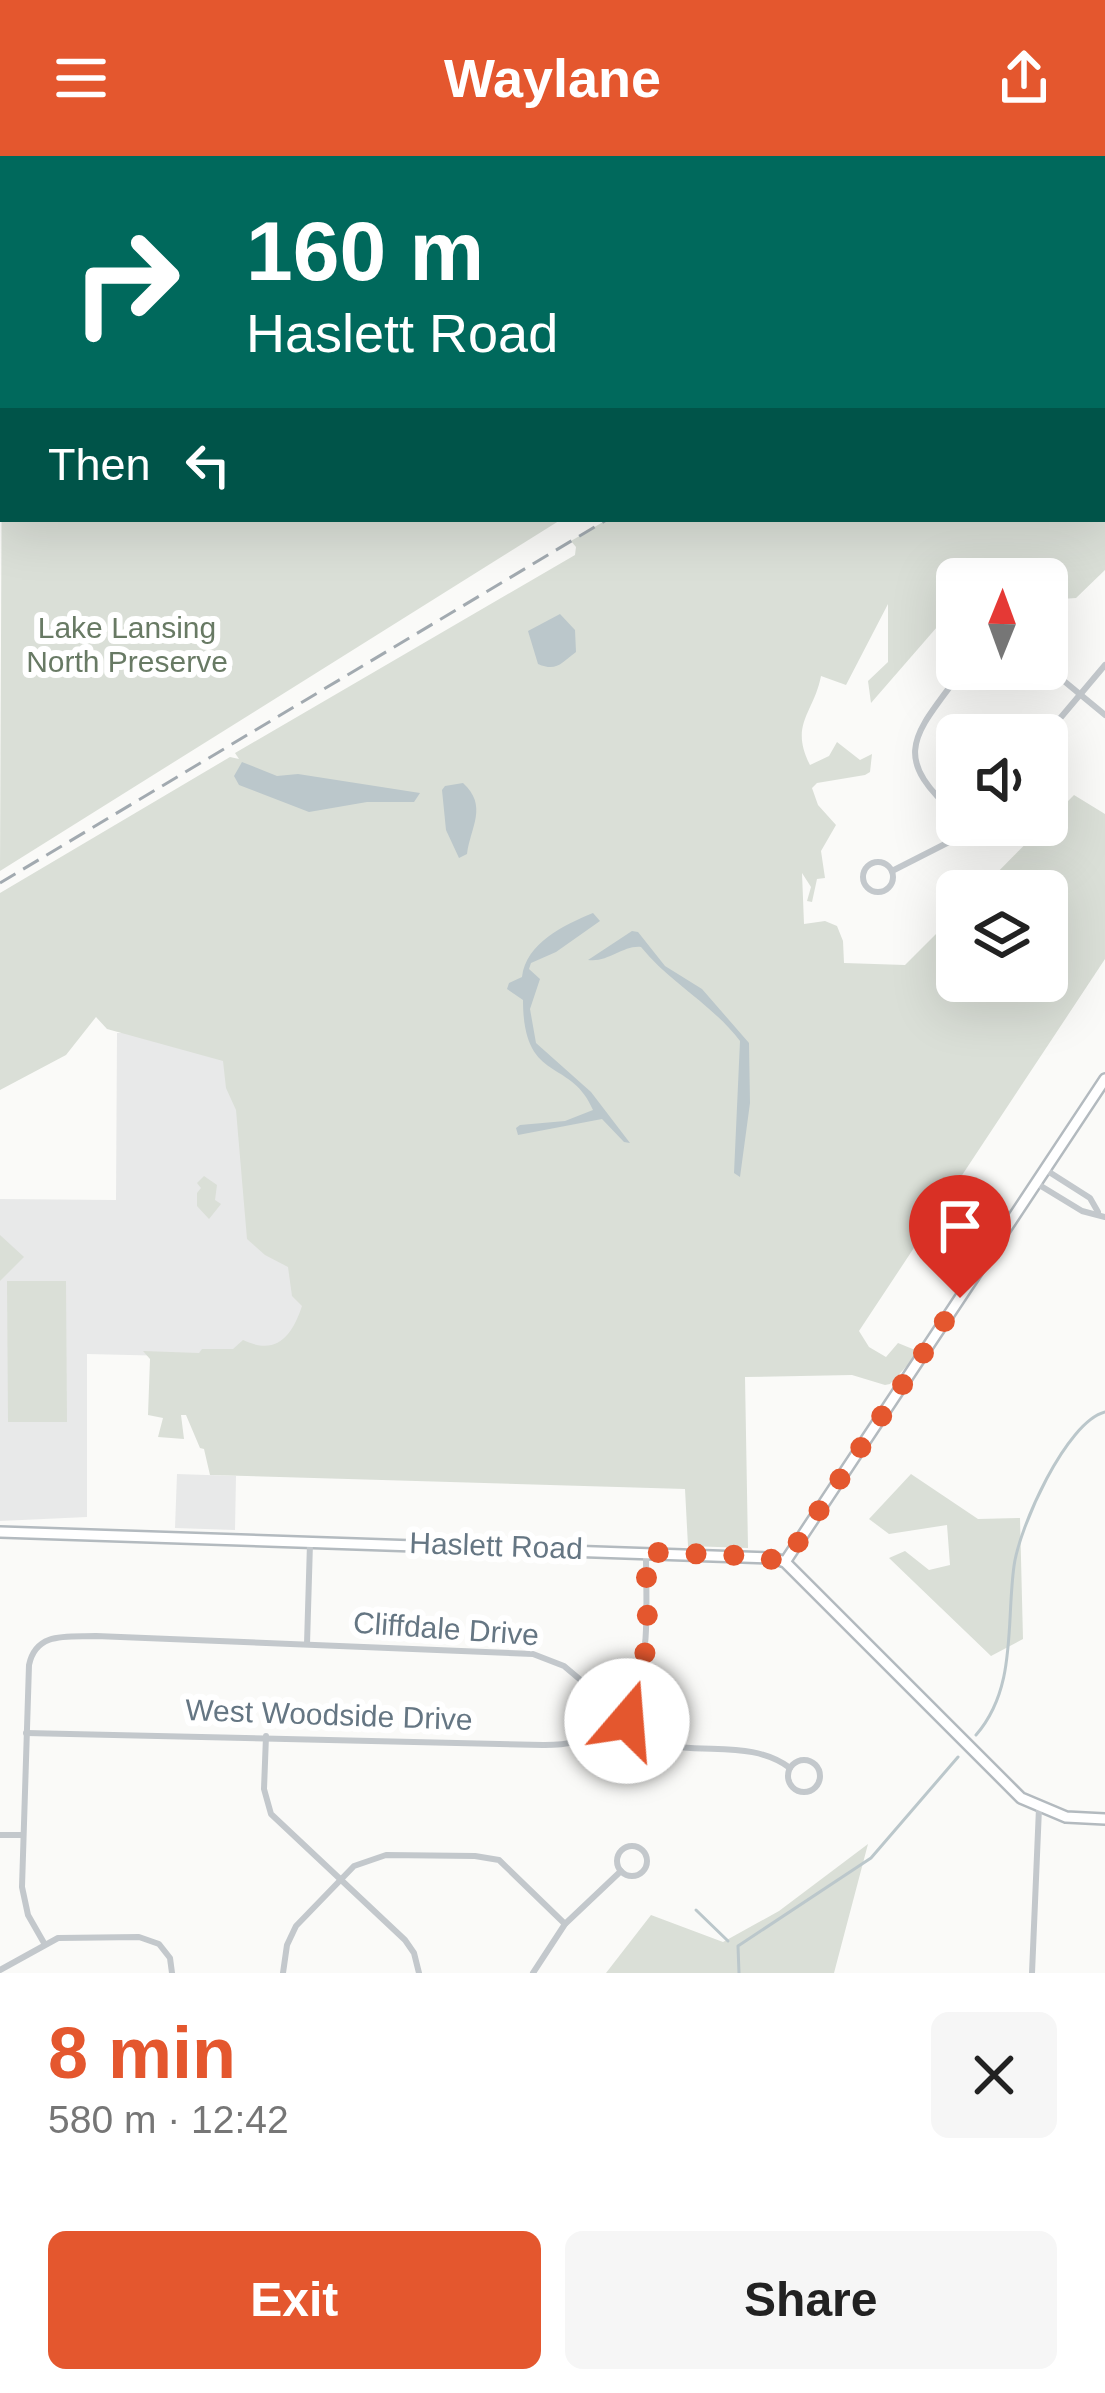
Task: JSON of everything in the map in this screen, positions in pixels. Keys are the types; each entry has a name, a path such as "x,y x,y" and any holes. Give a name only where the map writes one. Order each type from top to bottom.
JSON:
{"street":[{"path":"1063,714 1105,665"},
{"path":"1068,684 1105,715"},
{"path":"936,796 916,771 914,749 920,730 948,690"},
{"path":"892,871 941,846"},
{"path":"872,863 883,863 892,871 892,883 884,891 873,892 864,884 863,872 872,863"},
{"path":"1105,1078 785,1562 999,1778 1039,1808 1066,1817 1105,1819"},
{"path":"1045,1169 1090,1198 1101,1215"},
{"path":"1036,1183 1082,1211 1101,1215"},
{"name":"Haslett Road","path":"0,1532 754,1556 785,1562"},
{"path":"307,1644 310,1540"},
{"path":"621,1715 641,1683 645,1662 646,1552"},
{"name":"Cliffdale Drive","path":"26,1733 32,1651 43,1641 65,1637 533,1654 564,1666 639,1732 669,1747 753,1752 790,1768"},
{"name":"West Woodside Drive","path":"26,1733 564,1745 586,1739 621,1715"},
{"path":"26,1733 23,1901 44,1943"},
{"path":"266,1736 267,1808 278,1824 406,1940 415,1953 419,1973"},
{"name":"Cliffdale Drive","path":"800,1761 812,1763 819,1772 818,1785 808,1792 796,1790 789,1780 790,1768 800,1761"},
{"path":"1032,1973 1039,1808"},
{"path":"0,1834 23,1835"},
{"path":"630,1846 641,1849 647,1859 644,1870 630,1876 621,1871 616,1862 620,1851 630,1846"},
{"path":"283,1973 290,1936 339,1879 358,1863 386,1855 488,1857 509,1867 565,1924"},
{"path":"533,1973 565,1924 621,1871"},
{"path":"0,1970 63,1937 148,1939 164,1948 172,1973"}],"shaded area":[{"path":"560,614 575,630 576,652 554,667 538,664 528,631"},
{"path":"242,762 277,776 298,774 420,793 414,802 367,802 309,812 239,785 234,776"},
{"path":"463,783 475,800 476,817 467,854 459,858 446,830 442,790"},
{"path":"593,913 600,921 556,952 531,963 529,969 540,979 530,1009 536,1043 591,1092 630,1143 602,1119 518,1135 520,1125 565,1121 593,1110 573,1082 539,1058 525,1027 523,1000 507,989 522,977 539,945"},
{"path":"632,931 638,932 665,966 702,989 749,1043 750,1103 740,1177 734,1173 740,1041 641,947 588,960"},
{"path":"117,1033 175,1033 256,1065 307,1258 308,1344 296,1359 87,1354 87,1517 0,1521 0,1199 116,1200"},
{"path":"177,1474 236,1476 235,1530 175,1528"}],"green space":[{"name":"Lake Lansing North Preserve","path":"2,522 557,522 0,871"},
{"path":"603,522 1105,522 1105,570 1076,598 1068,599 1068,558 936,558 936,628 871,703 868,681 888,662 888,604 846,685 821,676 805,719 802,739 810,765 829,756 837,742 860,760 872,754 870,772 865,775 817,783 812,788 818,805 836,825 821,851 825,878 817,879 812,902 807,901 811,887 802,873 804,924 825,921 837,926 844,963 905,965 936,934 936,1002 1068,1002 1068,870 1000,870 1024,846 1068,846 1068,801 1074,795 1105,814 1105,959 859,1331 869,1347 886,1357 898,1343 920,1352 885,1385 852,1375 745,1377 748,1548 688,1546 685,1489 210,1475 204,1449 186,1415 181,1415 184,1439 158,1437 163,1418 148,1415 150,1359 143,1351 199,1353 202,1349 233,1349 243,1340 274,1344 288,1334 302,1306 292,1296 288,1267 247,1239 236,1110 226,1088 223,1061 107,1029 96,1017 66,1055 0,1090 0,893 230,757 239,759 235,753 575,555 571,541"},
{"path":"204,1176 217,1185 215,1200 221,1204 209,1219 197,1206 201,1188 197,1183"},
{"path":"0,1235 24,1257 0,1281"},
{"path":"7,1281 66,1281 67,1422 8,1422"},
{"path":"911,1474 978,1519 1020,1518 1023,1639 991,1656 889,1558 905,1551 929,1570 950,1565 947,1525 889,1534 869,1519"},
{"path":"868,1844 834,1973 606,1973 651,1915 723,1942 779,1911"}],"waterway":[{"path":"976,1735 989,1717 1004,1676 1014,1566 1025,1527 1060,1455 1090,1420 1105,1412"},
{"path":"739,1973 738,1946 871,1858 958,1757"},
{"path":"696,1910 728,1941"}],"railway":[{"path":"0,883 603,522"}],"route":[{"path":"627,1721 621,1715 641,1683 645,1662 646,1552 754,1556 785,1562 960,1298"}]}
